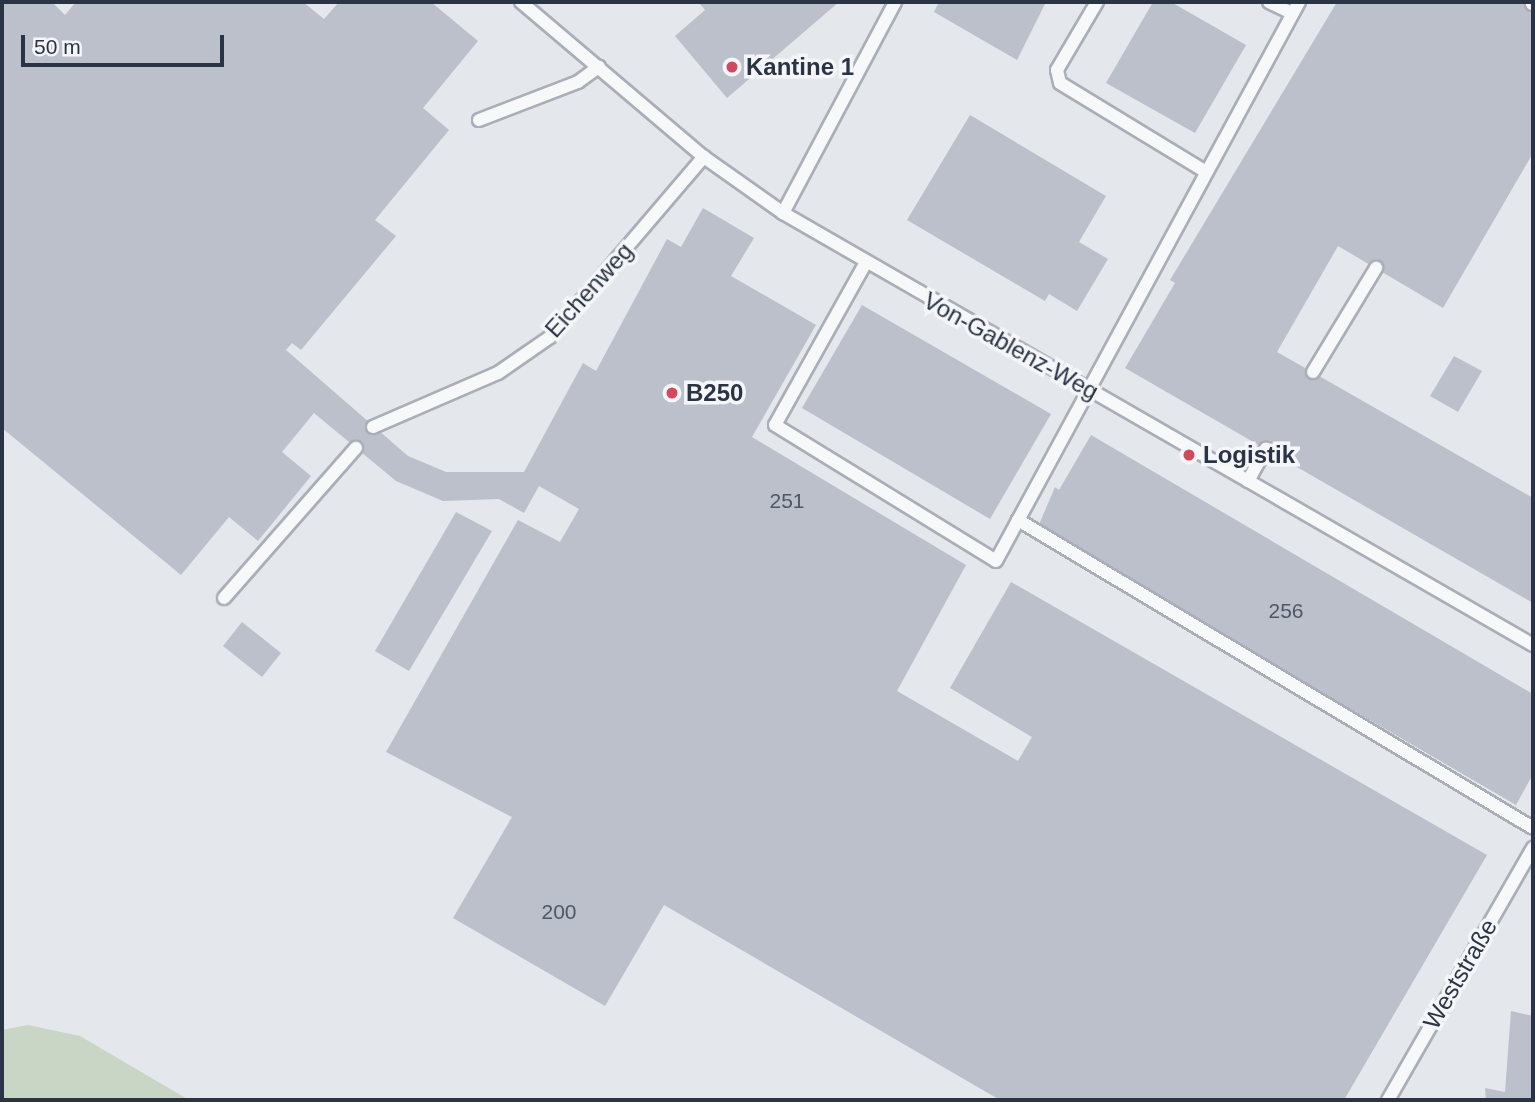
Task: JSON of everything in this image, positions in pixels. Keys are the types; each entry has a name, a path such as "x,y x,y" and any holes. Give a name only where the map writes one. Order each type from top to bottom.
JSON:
{"lane":[{"name":"Von-Gablenz-Weg","path":"521,2 704,157 783,213 865,264 1533,645"},
{"path":"783,213 895,2"},
{"path":"1097,2 1056,70 1060,83 1203,170"},
{"path":"1269,2 1292,13"},
{"path":"865,264 775,425 996,561 1085,388 1203,170 1299,2"},
{"path":"479,120 578,82 599,66"},
{"name":"Eichenweg","path":"373,427 498,373 550,337 704,157"},
{"path":"1313,372 1376,268"},
{"path":"224,598 356,448"},
{"path":"1248,481 1266,449"},
{"path":"1018,520 1533,828"},
{"name":"Weststraße","path":"1388,1100 1533,848"}],"green space":[{"path":"28,1025 80,1036 189,1100 2,1100 2,1030"}],"building":[{"path":"2,2 52,2 65,15 76,2 303,2 324,19 339,2 431,2 478,41 423,108 449,130 375,220 396,236 301,350 292,343 286,350 408,456 446,472 524,472 583,363 596,371 667,239 681,247 703,208 754,238 731,276 816,325 752,437 966,565 897,691 1018,761 1032,737 950,688 1011,582 1487,855 1344,1100 1000,1100 664,905 605,1006 453,918 512,817 386,752 518,520 560,542 579,509 539,486 524,513 499,499 443,501 396,481 314,413 282,452 311,476 258,541 229,517 181,575 2,428"},
{"name":"Kantine 1","path":"698,2 839,2 727,98 675,36 705,10"},
{"path":"939,2 1046,2 1017,60 934,12"},
{"path":"1153,2 1171,2 1246,45 1195,133 1106,83"},
{"path":"1337,2 1533,4 1533,153 1443,308 1338,246 1277,352 1533,498 1533,603 1125,368 1175,283 1170,280"},
{"path":"970,115 1106,196 1079,242 1108,259 1077,311 1049,294 1045,301 907,220"},
{"path":"862,305 1051,414 990,519 802,408"},
{"path":"1454,356 1482,371 1458,412 1430,396"},
{"path":"1091,435 1533,694 1533,774 1516,805 1038,527 1055,487 1059,490"},
{"path":"456,512 492,531 409,671 375,651"},
{"path":"242,622 281,653 262,677 223,646"},
{"path":"1511,1011 1533,1016 1533,1100 1486,1100 1485,1088 1505,1092"}],"place":[{"name":"Kantine 1","path":"732,67"},
{"name":"B250","path":"672,393"},
{"name":"Logistik","path":"1189,455"}]}
